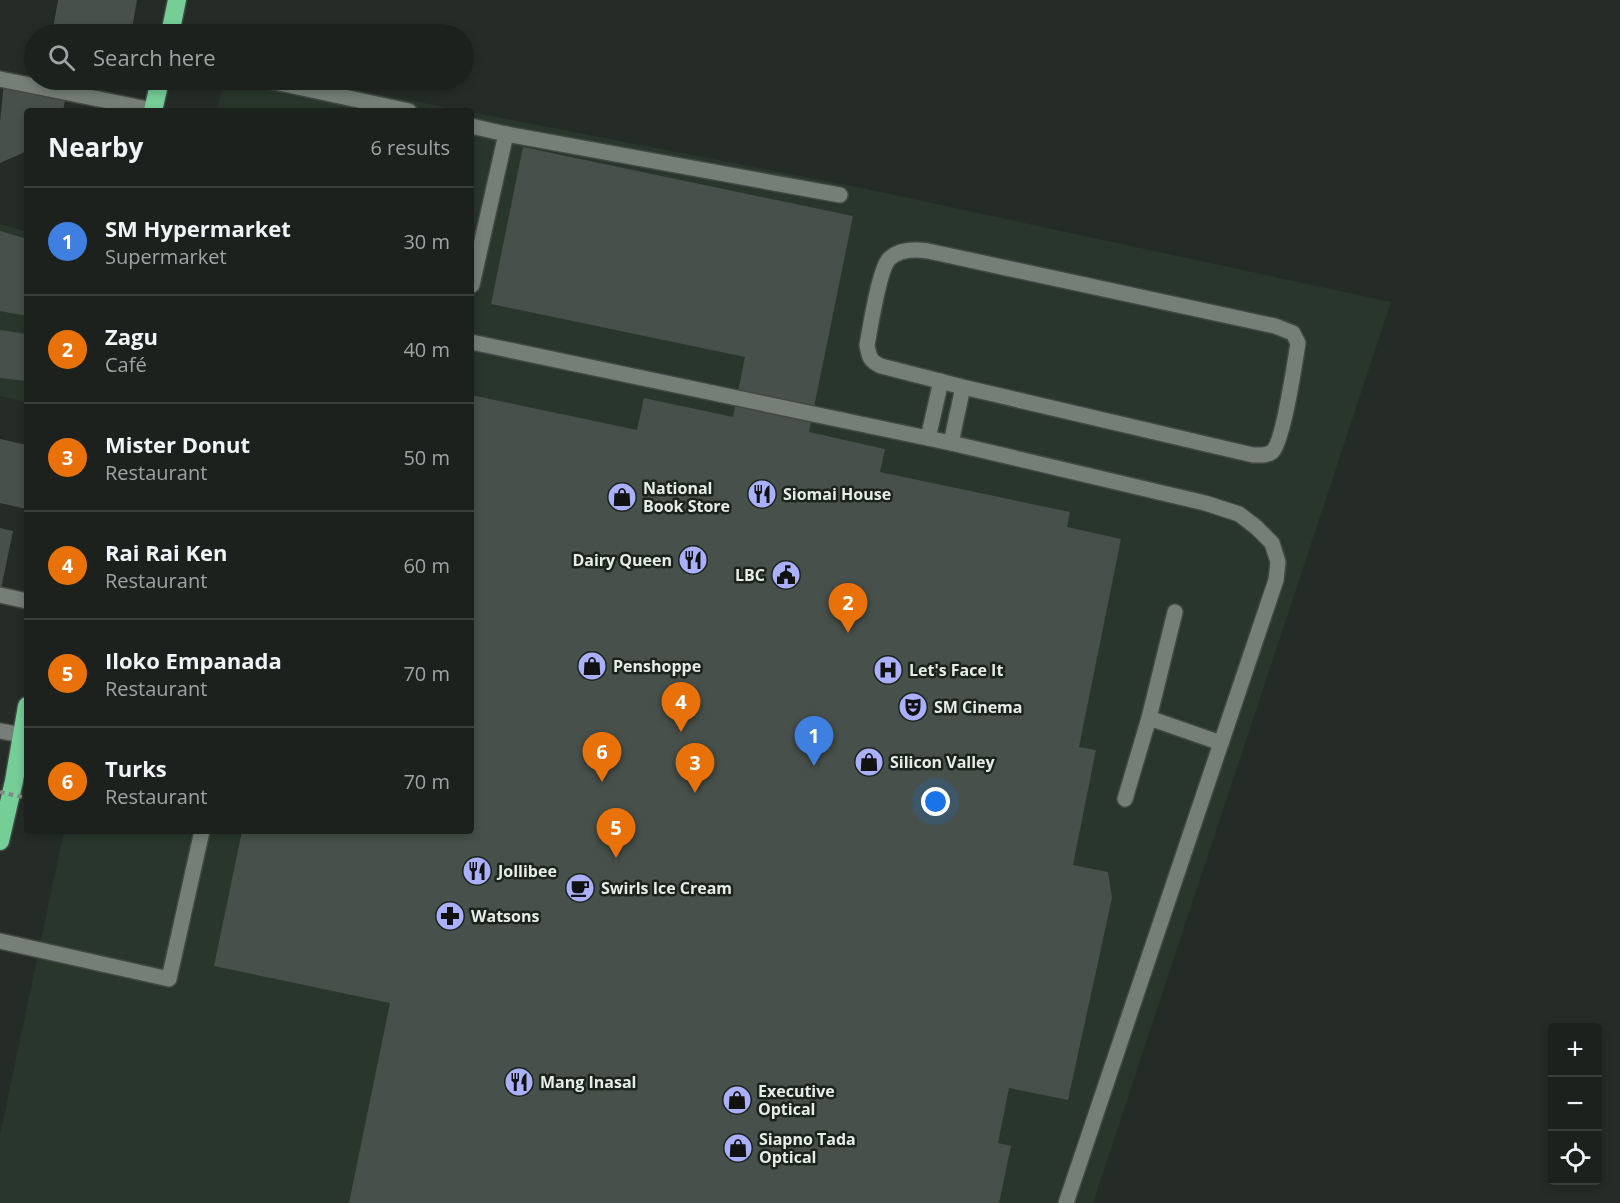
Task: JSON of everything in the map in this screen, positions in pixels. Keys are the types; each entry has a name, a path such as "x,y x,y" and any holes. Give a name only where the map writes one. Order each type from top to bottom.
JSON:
{"highway":[{"path":"172,24 177,0"},
{"path":"154,108 158,90"},
{"path":"0,841 24,723"}],"lane":[{"path":"0,79 24,84"},
{"path":"53,90 139,108"},
{"path":"299,90 351,105 376,107"},
{"path":"474,127 840,195"},
{"path":"474,276 506,134"},
{"path":"913,249 1275,326 1293,333 1299,343 1280,437 1273,452 1266,455 1253,455 963,387 881,366 872,362 868,357 867,345 882,272 888,260 913,249"},
{"path":"474,343 951,443 1205,503 1239,514 1272,543 1278,562 1276,580 1066,1203"},
{"path":"928,438 941,381"},
{"path":"951,443 963,387"},
{"path":"0,595 24,600"},
{"path":"1125,799 1149,718 1175,612"},
{"path":"1149,718 1221,743"},
{"path":"0,731 22,735"},
{"path":"0,941 169,979 201,834"}],"path":[{"path":"0,792 24,797"}],"shaded area":[{"path":"222,90 356,90 449,108 218,108"},
{"path":"474,113 862,188 1391,302 1093,1203 0,1203 0,1135 63,834 474,834"},
{"path":"0,224 24,231 24,401 0,396"}],"building":[{"path":"58,0 137,0 133,24 54,24"},
{"path":"4,82 24,88 24,90 65,100 64,108 24,108 24,152 0,163 0,122"},
{"path":"523,147 853,216 809,432 885,449 880,472 1070,512 1067,527 1121,539 1079,747 1096,750 1073,865 1108,872 1112,898 1068,1100 1009,1088 998,1143 1011,1146 999,1203 349,1203 390,1003 214,966 241,834 474,834 474,396 637,430 644,398 733,417 745,357 491,304"},
{"path":"0,231 24,238 24,315 0,311"},
{"path":"0,330 24,334 24,381 0,378"},
{"path":"0,439 24,444 24,508 0,503"},
{"path":"0,528 13,531 1,589 0,589"}],"place":[{"name":"Siomai House","path":"762,494"},
{"name":"National Book Store","path":"622,497"},
{"name":"Dairy Queen","path":"693,560"},
{"name":"LBC","path":"786,575"},
{"name":"Zagu","path":"848,633"},
{"name":"Penshoppe","path":"592,666"},
{"name":"Let's Face It","path":"888,670"},
{"name":"SM Cinema","path":"913,707"},
{"name":"Rai Rai Ken","path":"681,732"},
{"name":"Silicon Valley","path":"869,762"},
{"name":"SM Hypermarket","path":"814,766"},
{"name":"Turks","path":"602,782"},
{"name":"Mister Donut","path":"695,793"},
{"name":"Iloko Empanada","path":"616,858"},
{"name":"Jollibee","path":"477,871"},
{"name":"Swirls Ice Cream","path":"580,888"},
{"name":"Watsons","path":"450,916"},
{"name":"Mang Inasal","path":"519,1082"},
{"name":"Executive Optical","path":"737,1100"},
{"name":"Siapno Tada Optical","path":"738,1148"}]}
